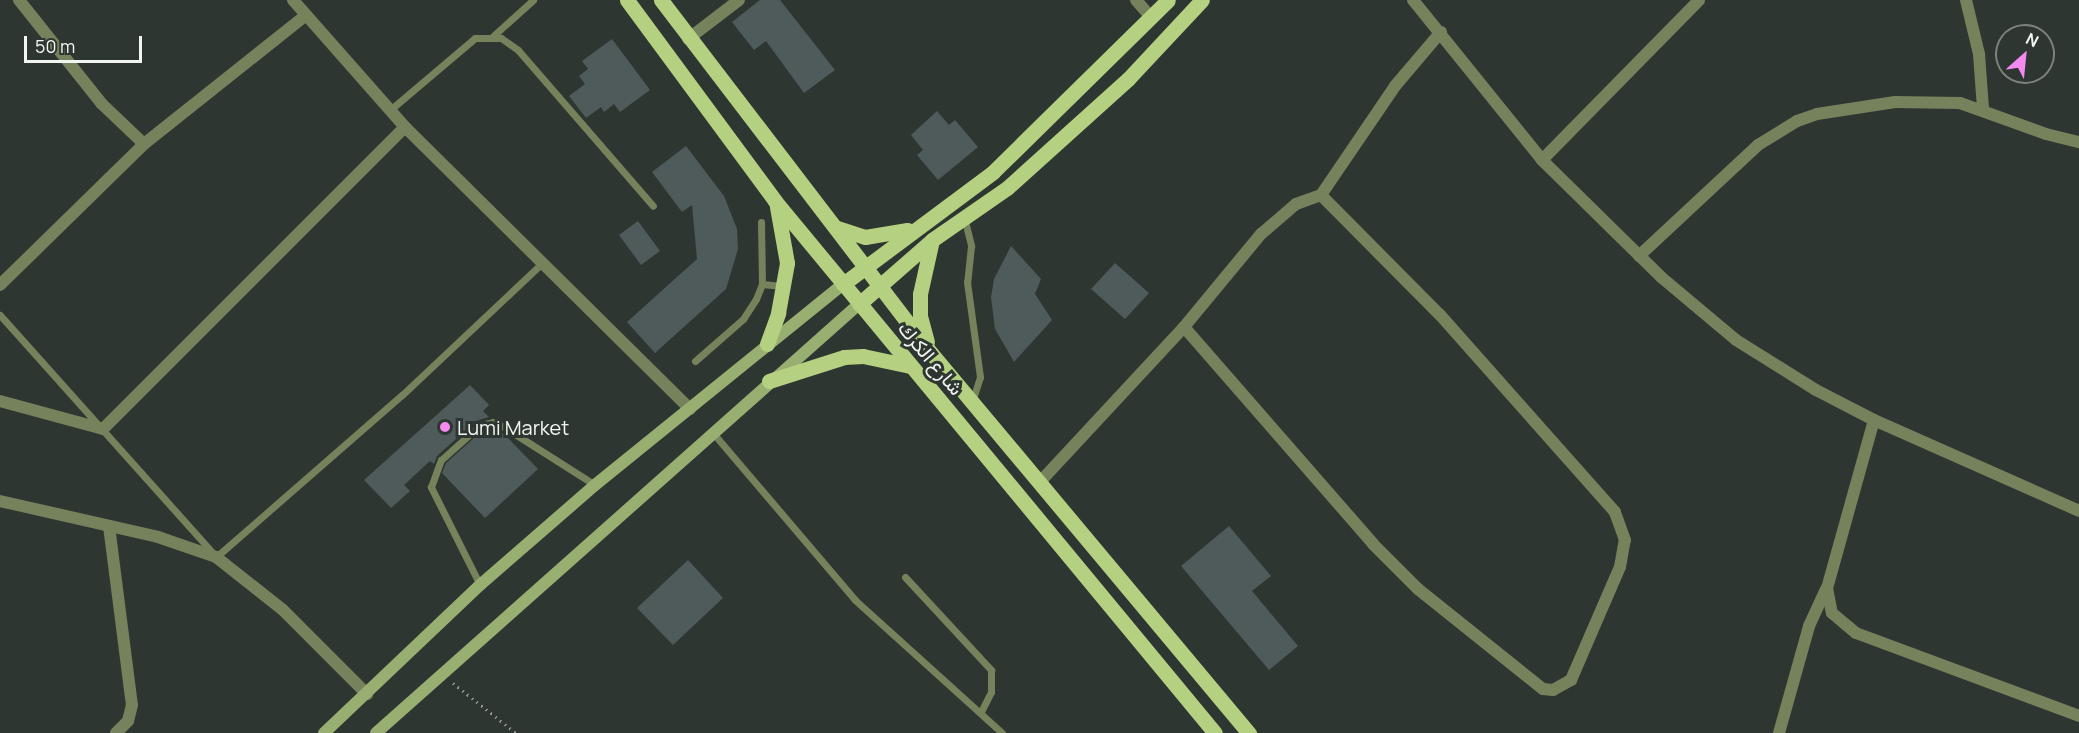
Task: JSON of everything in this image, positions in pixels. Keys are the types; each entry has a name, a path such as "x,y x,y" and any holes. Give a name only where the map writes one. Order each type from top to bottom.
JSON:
{"main road":[{"name":"شارع الكرك","path":"627,0 776,201 909,366 1215,733"},
{"name":"شارع الكرك","path":"661,0 688,39 931,353 1249,733"},
{"path":"324,733 480,585 595,485 843,284 993,172 1168,0"},
{"path":"376,733 769,381 932,240 1007,188 1128,79 1202,0"},
{"path":"767,344 785,286 786,243 776,201"},
{"path":"835,227 876,237 915,228"},
{"path":"931,353 920,316 920,294 932,240"},
{"path":"769,381 844,357 863,356 909,366"}],"street":[{"path":"19,0 102,104 144,144"},
{"path":"293,0 405,127 544,261 690,409"},
{"path":"688,39 739,0"},
{"path":"1136,0 1152,17"},
{"path":"1413,0 1542,160 1639,256 1737,340 1816,390 1874,420 2079,511"},
{"path":"1542,160 1699,0"},
{"path":"1966,0 1979,54 1983,108"},
{"path":"0,285 144,144 306,15"},
{"path":"1039,483 1184,327 1280,215 1296,204 1321,195 1395,86 1441,32"},
{"path":"1639,256 1758,145 1797,121 1895,102 1960,103 1983,108 2027,128 2079,142"},
{"path":"0,401 103,429 405,127"},
{"path":"1184,327 1373,544 1418,588 1543,689 1553,690 1571,680 1620,567 1625,540 1615,512 1440,315 1321,195"},
{"path":"1779,733 1809,626 1827,588 1874,420"},
{"path":"0,501 185,545 216,557 283,610 367,694"},
{"path":"109,526 132,705 128,721 116,733"},
{"path":"1827,588 1832,614 1856,633 2079,716"}],"lane":[{"path":"493,36 533,0"},
{"path":"390,110 475,38 493,36 518,50 653,206"},
{"path":"964,218 971,246 967,282 980,377 972,401"},
{"path":"695,361 743,319 762,284 760,222"},
{"path":"0,315 216,557 402,394 544,261"},
{"path":"762,284 785,286"},
{"path":"480,585 431,487 441,460 480,425 498,424 595,485"},
{"path":"713,433 855,600 1002,733"},
{"path":"905,577 991,670 991,692 981,712"}],"path":[{"path":"442,675 516,733"}],"building":[{"path":"760,0 780,0 835,70 804,93 766,41 754,50 732,22"},
{"path":"612,39 650,90 620,112 614,104 604,112 601,107 586,118 569,96 585,84 579,76 588,69 582,61"},
{"path":"937,111 949,125 955,120 978,147 938,180 917,155 923,150 911,135"},
{"path":"686,146 724,196 737,229 738,249 726,289 655,353 627,322 697,259 692,205 682,212 652,172"},
{"path":"638,221 660,251 641,265 619,235"},
{"path":"1011,246 1041,279 1035,294 1052,320 1014,362 995,329 991,297 994,279"},
{"path":"1115,263 1149,293 1125,319 1091,289"},
{"path":"470,385 489,405 483,411 489,417 476,421 437,456 434,464 430,461 404,485 410,491 391,508 364,480"},
{"path":"492,428 504,434 538,469 485,518 442,473 446,463 483,430"},
{"path":"1229,526 1271,576 1252,591 1298,646 1269,670 1181,566"},
{"path":"688,560 723,598 673,645 637,608"}],"place":[{"name":"Lumi Market","path":"445,427"}]}
